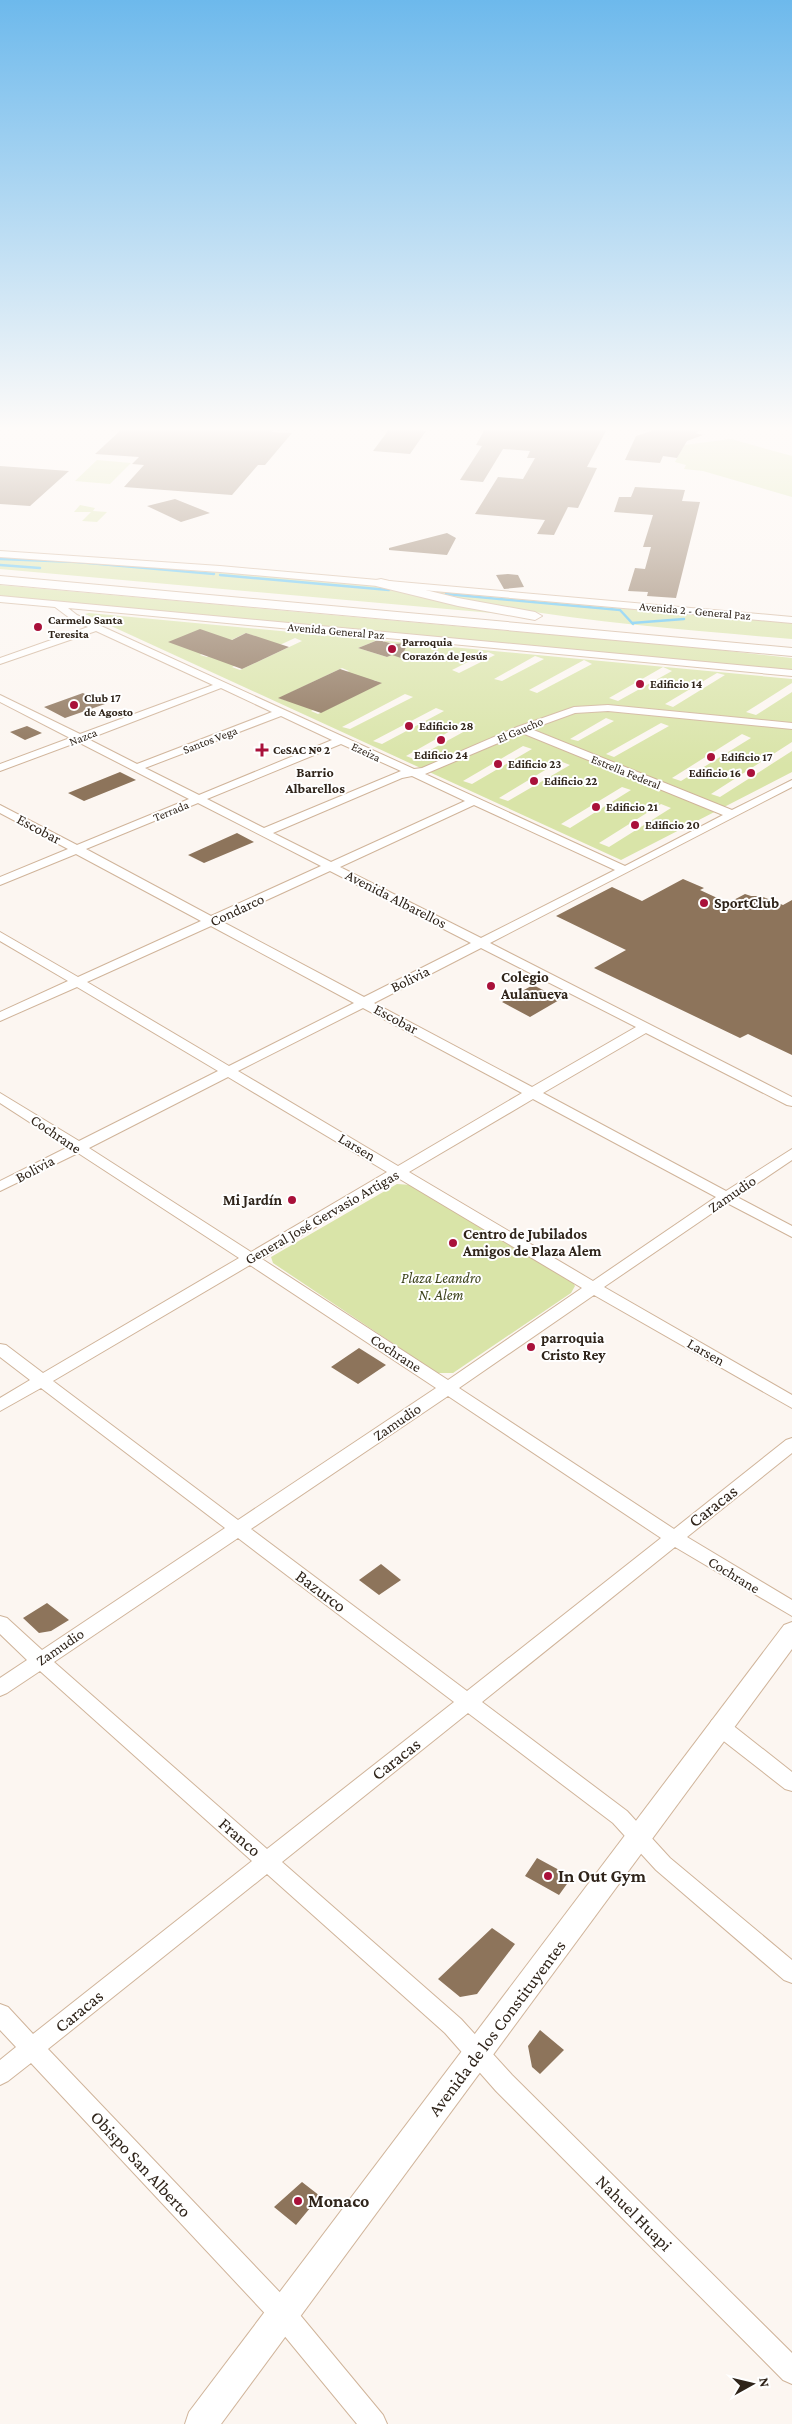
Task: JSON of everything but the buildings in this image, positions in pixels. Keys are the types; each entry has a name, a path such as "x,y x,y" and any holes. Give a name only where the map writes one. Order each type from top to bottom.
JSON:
{"highway":[{"name":"Avenida General Paz","path":"0,573 792,644"},
{"name":"Avenida General Paz","path":"0,580 792,653"},
{"path":"382,583 458,602 597,627"}],"main road":[{"name":"Avenida de los Constituyentes","path":"201,2424 282,2313 479,2053 719,1726 792,1631"}],"street":[{"name":"Avenida 2 - General Paz","path":"0,554 128,561 792,620"},
{"name":"Avenida General Paz","path":"0,599 792,673"},
{"name":"Ezeiza","path":"56,604 72,616 624,870"},
{"path":"0,661 97,627"},
{"name":"Nazca","path":"0,768 221,684"},
{"name":"Avenida Albarellos","path":"0,698 792,1102"},
{"name":"El Gaucho","path":"264,832 399,775 425,771 569,711 601,707 792,726"},
{"name":"Santos Vega","path":"138,767 282,712"},
{"name":"Estrella Federal","path":"520,730 731,814"},
{"name":"Terrada","path":"0,882 341,740"},
{"name":"Bolivia","path":"0,1187 363,1001 483,943 792,783"},
{"name":"Condarco","path":"0,1017 475,802"},
{"name":"Escobar","path":"0,808 535,1092 792,1232"},
{"name":"Larsen","path":"0,936 594,1288 792,1402"},
{"name":"General José Gervasio Artigas","path":"0,1405 644,1028"},
{"name":"Cochrane","path":"0,1097 76,1148 251,1258 673,1537 792,1609"},
{"name":"Zamudio","path":"0,1688 448,1388 792,1153"},
{"name":"Bazurco","path":"0,1349 620,1818 663,1864 792,1973"},
{"name":"Caracas","path":"0,2074 792,1444"},
{"name":"Franco","path":"0,1623 42,1659 67,1685 453,2026 479,2053"},
{"path":"719,1726 792,1783"},
{"name":"Obispo San Alberto","path":"0,2014 282,2313 374,2424"},
{"name":"Nahuel Huapi","path":"479,2053 504,2083 792,2371"}],"green space":[{"path":"0,556 128,563 375,586 503,614 0,569"},
{"path":"0,585 710,649 792,658 792,670 0,596"},
{"path":"411,588 792,621 792,639 553,615 459,599"},
{"path":"85,614 378,640 358,648 387,657 406,648 405,644 379,640 792,679 792,683 746,712 756,715 792,692 792,742 711,794 720,797 792,751 792,772 621,860","holes":["246,633 254,636 207,657 200,655","295,638 302,641 240,670 232,667","488,652 495,655 459,673 452,670","535,656 544,659 502,681 494,679","584,660 592,664 537,693 529,690","663,667 672,671 618,701 609,698","342,668 349,671 287,701 279,698","717,673 725,675 673,707 665,704","374,680 381,683 318,714 311,711","405,694 413,697 350,729 342,727","436,708 444,711 382,744 373,741","606,718 614,721 578,741 570,739","468,721 476,725 414,759 406,756","661,723 669,726 614,757 606,754","742,734 751,738 681,781 672,778","523,746 532,749 472,784 463,781","560,761 570,765 508,801 499,798","622,787 631,790 570,828 561,824","661,804 671,808 609,847 599,843"]},
{"name":"Plaza Leandro N. Alem","path":"397,1184 411,1185 572,1280 575,1286 571,1293 453,1373 437,1373 273,1263 271,1257"}],"waterway":[{"path":"0,559 77,562 214,574"},
{"path":"0,565 40,568"},
{"path":"220,575 389,590"},
{"path":"446,594 620,610 632,623"},
{"path":"632,623 684,619"}],"place":[{"name":"Carmelo Santa Teresita","path":"38,627"},
{"name":"Parroquia Corazón de Jesús","path":"392,649"},
{"name":"Edificio 14","path":"640,684"},
{"name":"Club 17 de Agosto","path":"74,705"},
{"name":"Edificio 28","path":"409,726"},
{"name":"Edificio 24","path":"441,740"},
{"name":"CeSAC Nº 2","path":"262,750"},
{"name":"Edificio 17","path":"711,757"},
{"name":"Edificio 23","path":"498,764"},
{"name":"Edificio 16","path":"751,773"},
{"name":"Edificio 22","path":"534,781"},
{"name":"Edificio 21","path":"596,807"},
{"name":"Edificio 20","path":"635,825"},
{"name":"SportClub","path":"704,903"},
{"name":"Colegio Aulanueva","path":"491,986"},
{"name":"Mi Jardín","path":"292,1200"},
{"name":"Centro de Jubilados Amigos de Plaza Alem","path":"453,1243"},
{"name":"parroquia Cristo Rey","path":"531,1347"},
{"name":"In Out Gym","path":"548,1876"},
{"name":"Monaco","path":"298,2201"}],"district":[{"name":"Barrio Albarellos","path":"315,780"}]}
